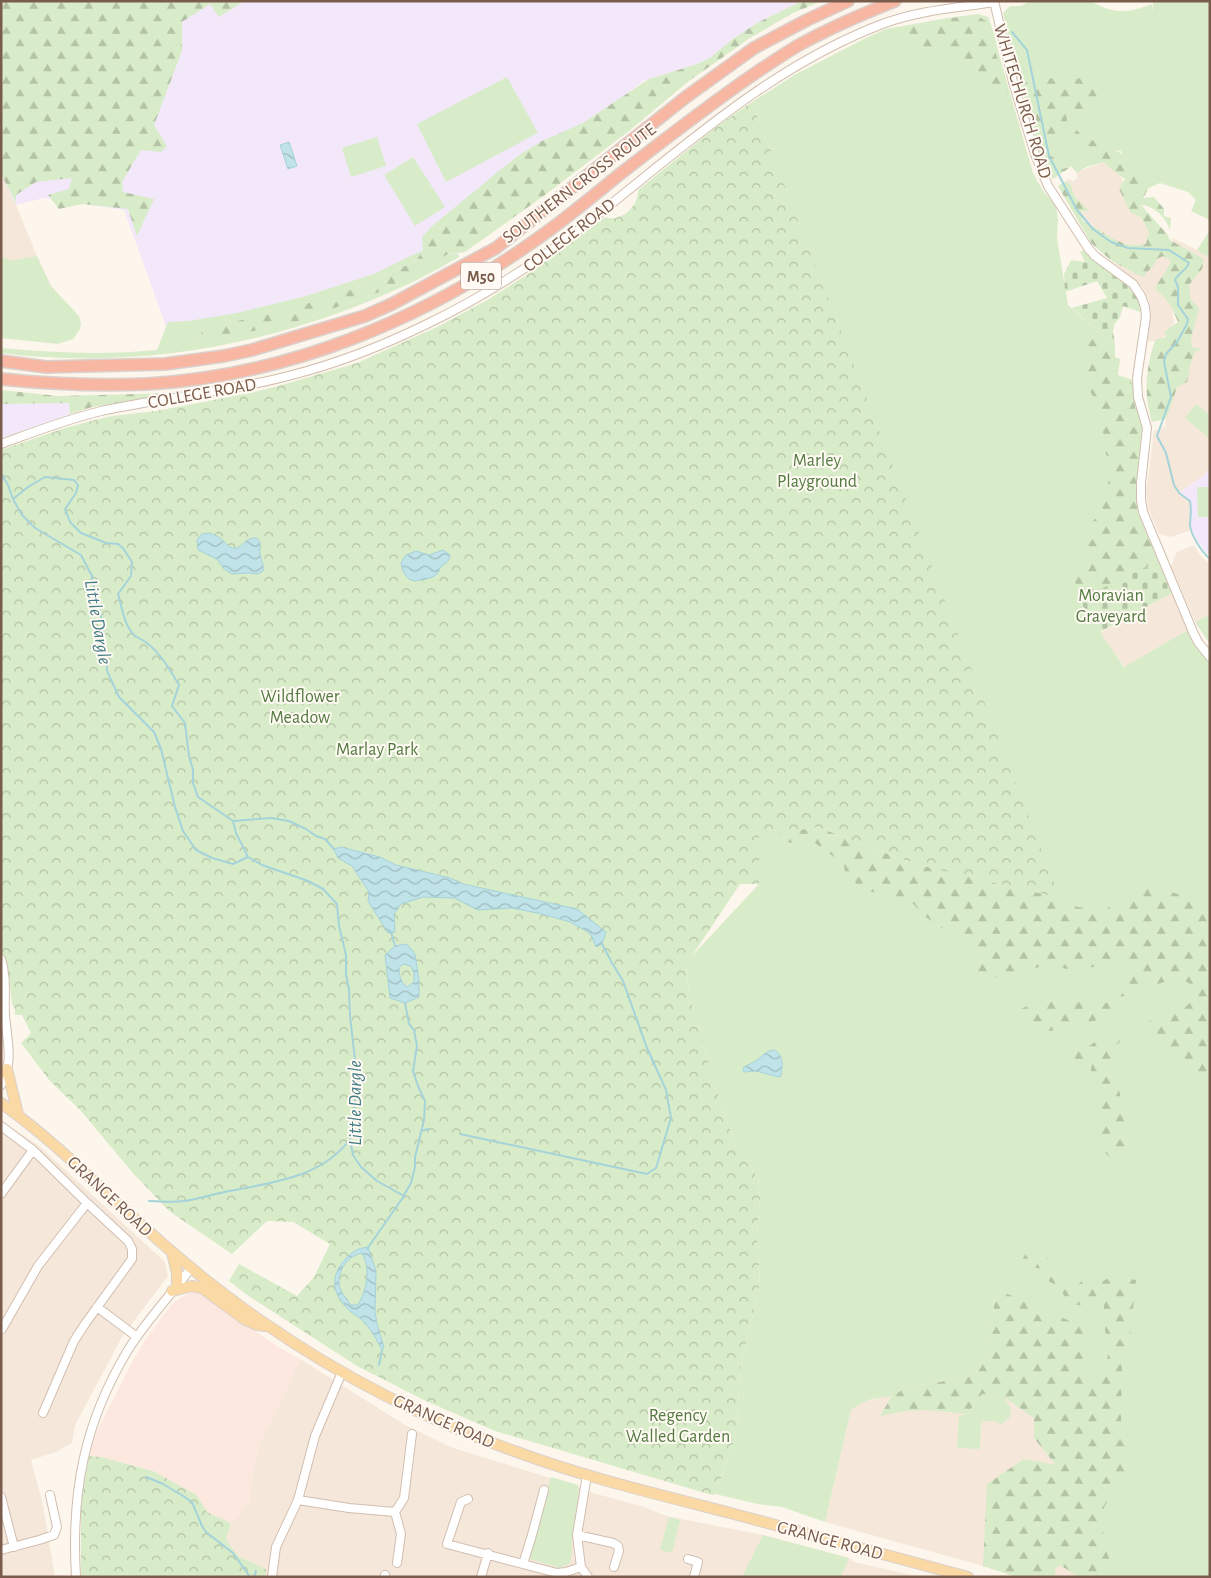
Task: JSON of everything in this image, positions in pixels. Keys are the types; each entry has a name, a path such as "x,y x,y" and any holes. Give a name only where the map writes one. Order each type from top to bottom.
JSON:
{"highway":[{"name":"SOUTHERN CROSS ROUTE","path":"1,361 46,366 165,364 252,350 365,316 392,304 496,248 686,97 754,48 848,1"},
{"name":"SOUTHERN CROSS ROUTE","path":"1,379 54,384 103,385 149,384 207,377 255,368 312,352 408,316 450,295 539,239 679,128 736,86 791,50 844,22 895,1"}],"main road":[{"path":"4,1071 18,1114"},
{"name":"GRANGE ROAD","path":"1,1103 18,1114 62,1151 172,1253 268,1326 342,1372 409,1407 457,1430 519,1453 587,1474 968,1577"},
{"path":"172,1253 177,1273 175,1288 197,1286 210,1293 244,1319 257,1326 268,1326"}],"street":[{"name":"COLLEGE ROAD","path":"3,444 62,422 102,411 233,388 291,375 348,358 386,343 465,305 518,273 569,237 723,116 804,62 865,32 904,17 923,12 994,2"},
{"name":"WHITECHURCH ROAD","path":"994,2 1016,91 1035,154 1048,186 1088,248 1095,256 1133,284 1141,296 1145,307 1146,317 1137,378 1138,397 1147,428 1141,483 1143,512 1193,632 1210,657"},
{"path":"1,959 6,984 3,1019 8,1041 1,1084"},
{"path":"1,1126 33,1150 128,1240 132,1249 132,1259 85,1324 67,1356 43,1413"},
{"path":"1,1194 33,1150"},
{"path":"2,1329 38,1266 87,1203"},
{"path":"76,1577 75,1506 84,1456 99,1407 112,1378 138,1337 154,1313 191,1268"},
{"path":"97,1307 138,1337"},
{"path":"272,1577 276,1547 298,1500 315,1436 342,1372"},
{"path":"397,1563 401,1534 395,1512 404,1498 412,1434"},
{"path":"587,1474 577,1535 582,1567 588,1577"},
{"path":"523,1564 544,1490"},
{"path":"1,1550 54,1535 57,1527 50,1495"},
{"path":"1,1497 14,1547"},
{"path":"468,1499 461,1502 447,1544 488,1553 557,1573 582,1567"},
{"path":"298,1500 349,1508 395,1512"},
{"path":"577,1535 613,1543 618,1546 619,1551 614,1567"},
{"path":"480,1577 488,1553"},
{"path":"688,1559 698,1562 694,1577"}],"shaded area":[{"path":"1,1 802,1 757,23 730,41 710,58 643,81 587,127 457,252 459,257 368,302 299,326 205,348 158,350 166,326 124,210 44,198 16,205 1,174"},
{"path":"1104,162 1115,168 1163,245 1144,247 1113,241 1100,233 1082,215 1065,182 1068,179 1074,181 1079,171"},
{"path":"1,174 51,285 70,310 1,330"},
{"path":"1171,237 1210,259 1210,467 1203,476 1179,493 1190,501 1192,512 1191,530 1171,537 1159,534 1148,508 1146,492 1153,433 1166,426 1165,419 1175,384 1193,348 1191,339 1198,308 1185,298 1178,251"},
{"path":"1089,239 1172,254 1169,289 1174,323 1160,340 1147,342 1151,312 1149,300 1143,288 1091,243"},
{"path":"69,403 70,414 1,438 1,404"},
{"path":"1210,467 1210,557 1198,542 1190,526 1192,512 1190,501 1179,493 1203,476"},
{"path":"1194,545 1200,555 1210,565 1210,615 1195,622 1171,566 1177,552"},
{"path":"1172,593 1188,630 1125,667 1100,633"},
{"path":"1,1121 38,1145 165,1262 168,1276 122,1337 75,1425 72,1443 56,1452 31,1460 43,1505 55,1577 1,1577"},
{"path":"194,1292 201,1294 280,1348 300,1359 274,1416 259,1443 251,1484 251,1499 231,1523 207,1512 196,1495 153,1471 101,1457 89,1456 95,1435 145,1340 172,1304 185,1295"},
{"path":"993,1314 1105,1577 1017,1577 825,1522 851,1410 871,1399 892,1396"},
{"path":"300,1359 405,1425 453,1448 593,1493 644,1507 666,1516 763,1535 849,1558 854,1562 920,1577 266,1577 266,1569 238,1556 226,1539 231,1523 251,1499 251,1484 259,1443 274,1416"}],"green space":[{"path":"1,1 245,1 219,17 210,4 182,22 182,51 154,125 167,146 161,152 141,150 122,182 123,192 154,199 137,236 128,209 83,204 59,209 48,195 69,189 72,178 36,182 16,195 16,203 1,174"},
{"path":"802,1 822,1 793,13 750,38 689,81 629,131 545,195 465,252 448,254 382,291 287,325 197,341 204,328 280,312 363,286 416,261 423,250 422,237 432,226 522,153 542,141 583,123 649,79 710,58 730,41 757,23"},
{"path":"1032,1 1091,1 1107,9 1121,11 1128,11 1152,4 1153,12 1153,1 1210,1 1210,220 1191,211 1196,200 1188,192 1160,183 1144,190 1121,151 1074,144 1083,156 1104,162 1086,167 1077,173 1071,166 1063,169 1053,157 1045,154 1049,140 1036,138 1018,78 1003,13 1010,6 1020,6"},
{"path":"978,14 988,17 994,33 1033,173 1043,191 1056,205 1058,220 1057,238 1068,305 1104,337 1115,343 1115,357 1120,359 1118,375 1133,380 1137,409 1144,432 1136,494 1138,513 1158,561 1079,601 1124,667 1188,630 1210,663 1210,1577 1105,1577 996,1290 993,1314 986,1329 987,1351 985,1360 975,1375 904,1389 892,1396 871,1399 851,1410 825,1522 782,1507 758,1504 715,1494 733,1445 737,1426 740,1370 760,1284 757,1233 760,1198 758,1178 736,1147 715,1085 689,994 686,965 691,957 759,884 759,837 782,832 1059,898 752,102 796,74 886,29"},
{"path":"975,15 986,21 1008,94 993,88 985,79 939,50 934,54 914,40 905,28 937,20"},
{"path":"507,77 538,133 446,182 417,124"},
{"path":"1071,78 1099,83 1107,99 1084,111 1066,111 1067,121 1087,140 1100,141 1129,158 1150,178 1143,198 1154,197 1164,209 1164,216 1171,218 1170,230 1166,221 1159,213 1141,205 1167,234 1170,240 1204,259 1202,269 1189,285 1191,300 1199,308 1191,339 1193,348 1198,348 1202,351 1196,351 1194,354 1187,382 1177,387 1165,419 1152,422 1147,401 1147,381 1149,361 1155,340 1166,337 1165,331 1178,322 1169,304 1155,288 1170,264 1170,260 1163,256 1157,259 1145,276 1140,276 1112,261 1091,243 1058,186 1065,182 1070,183 1075,197 1089,211 1081,211 1083,221 1120,242 1137,245 1146,244 1149,232 1141,217 1131,213 1119,189 1125,179 1102,161 1083,157 1069,138 1050,137 1045,154 1053,157 1063,169 1072,166 1053,179 1042,159 1036,138 1022,84 1037,79"},
{"name":"Marlay Park","path":"752,102 1060,898 931,868 896,857 818,827 759,837 759,884 740,884 686,965 689,994 715,1085 736,1147 758,1178 760,1198 757,1233 760,1284 740,1370 737,1426 733,1445 715,1494 712,1495 495,1431 426,1401 357,1366 247,1295 229,1281 239,1264 297,1296 314,1277 330,1244 293,1222 267,1221 232,1254 169,1211 132,1172 81,1111 50,1081 21,1043 31,1033 22,1015 15,1015 9,976 1,948 1,450 65,428 112,416 156,411 275,387 357,363 437,327 489,299 531,272 605,217 617,218 628,212 636,202 638,190 716,127"},
{"path":"377,137 386,166 351,177 342,148"},
{"path":"413,157 445,207 415,226 384,175"},
{"path":"1210,230 1210,259 1197,250"},
{"path":"423,250 416,261 363,286 280,312 204,328 197,340 287,325 382,291 448,254 458,254 459,257 442,267 388,293 295,327 247,340 199,349 100,358 50,357 1,353 1,348 79,353 157,350 168,322 188,321 237,313 306,296 374,274"},
{"path":"1084,250 1091,258 1131,289 1142,309 1140,312 1123,306 1120,317 1114,325 1115,343 1104,337 1072,308 1107,298 1097,281 1065,292 1064,274 1071,260 1085,262 1080,252"},
{"path":"1,256 11,261 37,256 50,285 79,316 80,329 73,339 58,344 1,338"},
{"path":"1082,323 1112,350 1116,364 1116,379 1131,382 1138,427 1144,432 1136,494 1138,513 1158,561 1079,600 1075,582 1086,555 1086,530 1102,510 1110,475 1119,461 1106,455 1105,436 1098,424 1097,402 1079,375 1088,354"},
{"path":"1,390 58,396 180,393 92,407 70,414 69,403 1,404"},
{"path":"1196,404 1210,415 1209,438 1185,418"},
{"path":"1197,487 1210,487 1210,517 1198,517"},
{"name":"Moravian Graveyard","path":"1158,561 1172,593 1100,632 1079,600"},
{"path":"1210,615 1210,644 1195,622"},
{"path":"759,823 782,832 818,827 896,857 931,868 1060,898 1078,907 1105,910 1128,895 1154,885 1210,907 1210,1093 1191,1062 1173,1060 1148,1038 1147,1033 1141,1031 1143,1024 1177,1011 1191,1002 1194,995 1194,986 1183,980 1164,982 1138,992 1134,1002 1086,1025 1049,1031 1029,1029 1025,1027 1017,1015 1027,1006 1059,1001 1102,1003 1111,1002 1118,998 1123,992 1127,981 1129,965 1122,960 1082,968 1068,969 1045,966 1007,978 978,974 970,946 963,932 946,931 923,915 909,899 863,890 845,873 844,864 815,843 798,844 759,837"},
{"path":"1118,1037 1120,1041 1110,1048 1110,1051 1128,1129 1127,1144 1123,1153 1111,1158 1104,1151 1099,1137 1100,1106 1090,1075 1093,1061 1089,1059 1070,1067 1063,1063 1060,1058 1063,1050 1078,1046 1088,1047 1100,1038"},
{"path":"1035,1250 1054,1262 1055,1275 1077,1285 1081,1282 1084,1274 1090,1273 1102,1281 1115,1276 1136,1280 1129,1347 1122,1354 1121,1425 1127,1457 1125,1472 1104,1507 1103,1542 1116,1577 1079,1577 1060,1565 1055,1569 1056,1577 1017,1577 983,1566 987,1484 1024,1459 1056,1465 1034,1438 1034,1418 1004,1397 982,1394 967,1414 928,1410 906,1411 880,1416 892,1396 904,1389 976,1375 985,1360 987,1351 986,1329 993,1314 996,1289 1086,1328 1087,1378 1103,1374 1109,1351 1104,1325 1104,1304 1076,1305 1065,1298 1061,1289 1044,1278 1042,1269 1031,1266 1024,1261 1023,1258 1027,1252"},
{"path":"982,1394 1004,1397 1011,1408 1010,1417 1002,1424 993,1421 981,1421 980,1449 957,1448 959,1416 967,1414"},
{"path":"89,1456 101,1457 153,1471 197,1495 207,1512 231,1523 226,1539 238,1556 266,1569 266,1577 81,1577 81,1501"},
{"path":"551,1477 578,1485 579,1490 570,1563 560,1568 527,1558"},
{"path":"669,1517 680,1520 672,1553 660,1550"},
{"path":"763,1535 849,1558 841,1577 742,1577"}],"water":[{"path":"289,142 297,166 288,169 280,145"},
{"path":"209,533 219,537 233,548 239,547 249,539 257,538 260,544 263,571 258,574 232,574 224,569 217,559 198,550 197,540 202,534"},
{"path":"443,550 450,555 450,558 435,576 414,581 402,569 401,563 406,555 416,551 429,555"},
{"path":"341,847 380,857 396,865 450,878 463,884 577,909 606,932 602,944 596,947 588,932 570,922 512,908 478,910 454,898 423,897 401,904 394,914 395,932 388,933 368,901 369,892 352,866 338,858 334,849"},
{"path":"407,944 415,954 419,980 419,997 405,1003 390,998 385,955 395,946","holes":["403,964 411,966 414,973 414,982 407,987 402,981 399,968"]},
{"path":"774,1050 781,1058 781,1076 756,1071 744,1072 744,1067"},
{"path":"368,1247 376,1271 375,1312 384,1347 382,1350 366,1324 345,1307 335,1288 336,1275 343,1262 360,1248","holes":["362,1253 365,1259 367,1279 364,1292 358,1305 351,1305 339,1286 340,1273 352,1257"]}],"waterway":[{"path":"1012,32 1027,50 1049,156 1077,210 1093,229 1111,242 1128,248 1169,250 1189,263 1175,280 1178,287 1178,305 1188,319 1177,342 1166,354 1164,362 1171,397 1157,436 1166,453 1174,485 1179,493 1190,501 1192,534 1200,548 1210,559"},
{"name":"Little Dargle","path":"1,473 13,499 45,477 74,480 78,485 76,493 65,509 70,522 81,533 106,543 118,544 132,562 131,576 118,594 122,610 134,635 157,652 179,685 172,706 185,723 189,756 193,770 193,783 198,797 233,821 236,833 248,857 262,865 308,881 323,889 337,904 339,926 346,955 346,974 357,1077 355,1118 350,1139 353,1155 361,1167 377,1181 404,1196 367,1249"},
{"name":"Little Dargle","path":"13,499 22,515 35,528 81,555 92,576 101,616 107,671 119,697 154,732 161,749 175,807 183,831 196,850 212,858 233,864 248,857"},
{"path":"233,821 271,818 289,821 325,839 334,849"},
{"path":"391,932 395,946"},
{"path":"460,1134 647,1174 656,1168 671,1118 666,1090 647,1048 623,981 602,944"},
{"path":"404,1195 411,1183 415,1167 415,1157 424,1120 425,1101 413,1071 417,1046 414,1030 409,1024 405,1003"},
{"path":"421,1131 429,1129"},
{"path":"149,1201 175,1202 190,1200 296,1176 326,1162 339,1152 350,1139"},
{"name":"Little Dargle","path":"379,1365 382,1350"},
{"path":"146,1477 163,1484 192,1502 206,1532 233,1553 250,1577"},
{"name":"Little Dargle","path":"254,1577 256,1571"}],"park label":[{"name":"Marley Playground","path":"817,470"},
{"name":"Wildflower Meadow","path":"300,706"},
{"name":"Regency Walled Garden","path":"678,1425"}]}
